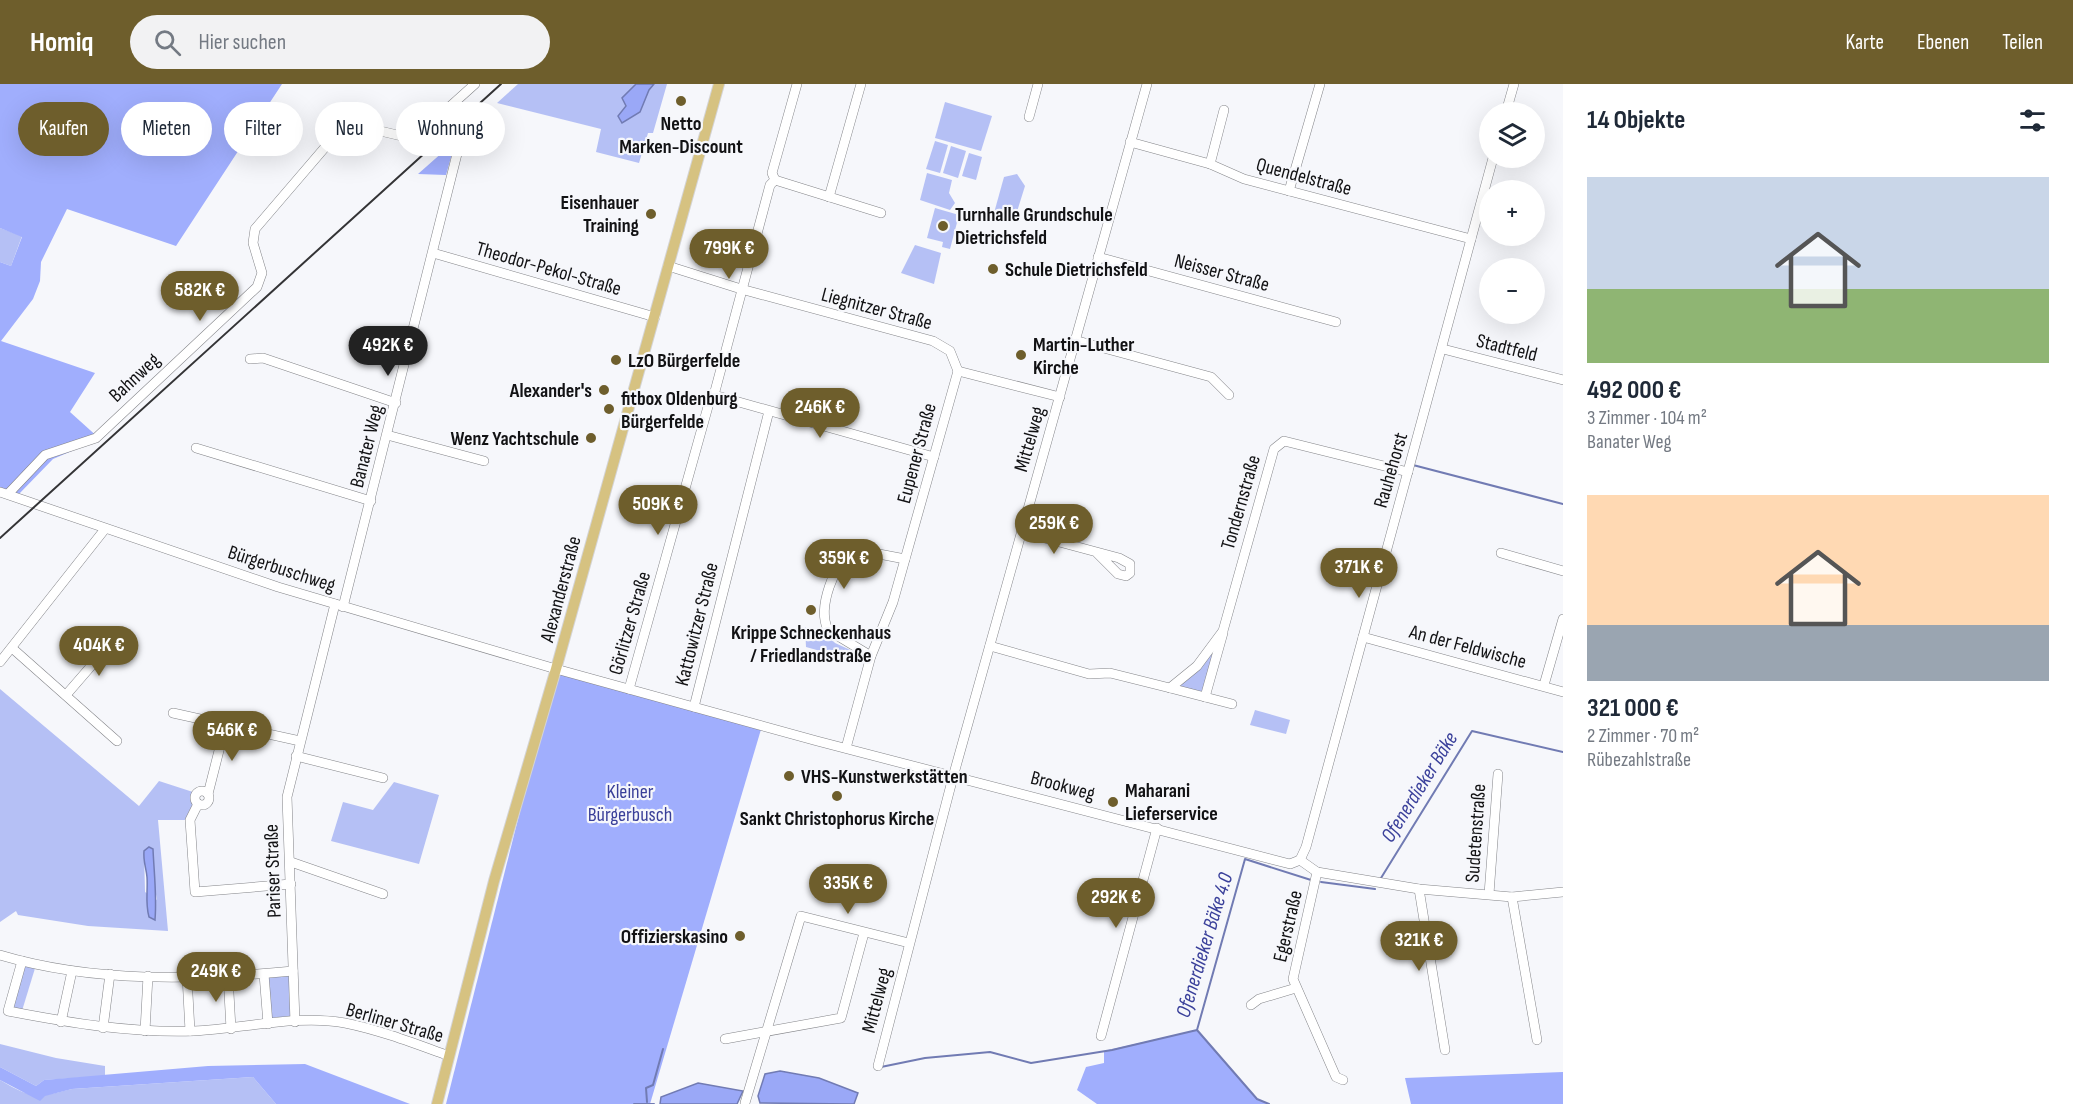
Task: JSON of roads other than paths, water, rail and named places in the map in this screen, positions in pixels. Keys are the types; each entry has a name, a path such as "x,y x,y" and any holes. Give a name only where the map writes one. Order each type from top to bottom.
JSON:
{"main road":[{"name":"Alexanderstraße","path":"436,1104 494,881 556,669 719,84"}],"street":[{"name":"Bahnweg","path":"4,493 45,455 96,438 256,287 262,273 253,243 255,229 339,131 355,125 410,138 416,137 475,84"},
{"name":"Görlitzer Straße","path":"629,689 709,403 714,395 770,185 775,180 772,172 797,84"},
{"path":"829,197 861,84"},
{"path":"1029,117 1038,84"},
{"name":"Mittelweg","path":"878,1066 953,777 1147,84"},
{"path":"1290,191 1320,84"},
{"path":"1509,102 1514,84"},
{"path":"1210,164 1224,110"},
{"name":"Quendelstraße","path":"1130,142 1210,164 1244,179 1471,239"},
{"name":"Banater Weg","path":"339,605 371,501 456,156"},
{"name":"Rauhehorst","path":"1300,860 1306,848 1490,168"},
{"path":"775,180 881,213"},
{"name":"Theodor-Pekol-Straße","path":"432,253 655,317"},
{"name":"Neisser Straße","path":"1098,257 1336,322"},
{"name":"Liegnitzer Straße","path":"668,266 741,289 933,341 950,351 958,371"},
{"path":"1074,340 1211,376 1229,394"},
{"name":"Stadtfeld","path":"1443,349 1563,380"},
{"path":"250,359 263,358 396,403"},
{"path":"958,371 1060,397"},
{"name":"Eupener Straße","path":"846,748 871,656 893,602 958,371"},
{"path":"714,395 934,457"},
{"name":"Kattowitzer Straße","path":"694,707 770,411"},
{"path":"387,435 484,461"},
{"name":"Tondernstraße","path":"1205,697 1274,449 1278,444 1284,441 1408,472"},
{"path":"196,448 371,501"},
{"name":"Bürgerbuschweg","path":"4,493 105,529 339,605 556,669"},
{"path":"0,662 105,529"},
{"path":"1022,532 1097,553"},
{"path":"871,656 831,635 825,625 826,601 843,559 853,549 905,559"},
{"path":"1501,553 1563,571"},
{"name":"Pariser Straße","path":"295,1022 287,797 300,741 339,605"},
{"path":"1544,685 1563,619"},
{"name":"Tondernstraße","path":"1170,688 1197,666 1223,631"},
{"name":"An der Feldwische","path":"1363,637 1563,692"},
{"path":"66,695 111,643"},
{"path":"990,646 1089,674 1110,673 1232,704"},
{"path":"12,648 117,741"},
{"name":"Brookweg","path":"556,669 953,777 1290,864 1300,860"},
{"path":"173,713 300,741"},
{"path":"226,723 207,803 198,804 190,820 195,892 291,884"},
{"path":"296,756 383,778"},
{"name":"Sudetenstraße","path":"1489,894 1498,774"},
{"path":"1101,1036 1157,828"},
{"path":"1300,860 1317,872 1419,890 1512,897 1563,892"},
{"path":"291,862 383,894"},
{"name":"Egerstraße","path":"1317,872 1293,979 1336,1077 1343,1080"},
{"path":"1419,890 1445,1050"},
{"path":"1512,897 1538,1040"},
{"name":"Mittelweg","path":"766,1031 801,916 909,943"},
{"path":"725,1039 841,1018 864,933"},
{"path":"0,955 22,962 72,971 110,974 187,976 293,971"},
{"name":"Berliner Straße","path":"22,962 8,1011 61,1022 146,1031 231,1029 295,1022 343,1023 449,1056"},
{"path":"61,1022 72,971"},
{"path":"103,1028 110,974"},
{"path":"264,974 268,1024"},
{"path":"146,1031 148,975"},
{"path":"228,975 231,1029"},
{"path":"187,976 190,1031"},
{"name":"Egerstraße","path":"1251,1005 1259,999 1296,988"},
{"path":"745,1103 766,1031"}],"waterway":[{"path":"1413,465 1563,504"},
{"name":"Ofenerdieker Bäke","path":"1381,878 1472,731 1563,752"},
{"name":"Ofenerdieker Bäke 4.0","path":"881,1067 925,1058 990,1052 1031,1063 1112,1050 1197,1030 1245,859 1311,880"},
{"name":"Ofenerdieker Bäke","path":"1321,882 1375,889"},
{"path":"1197,1030 1257,1099 1269,1104"},
{"path":"647,1102 646,1088 653,1085 663,1049"},
{"name":"Ofenerdieker Bäke","path":"634,1104 654,1104"}],"railway":[{"path":"0,538 501,84"}],"place":[{"name":"Netto Marken-Discount","path":"681,101"},
{"name":"Eisenhauer Training","path":"651,214"},
{"name":"Turnhalle Grundschule Dietrichsfeld","path":"943,226"},
{"name":"Schule Dietrichsfeld","path":"993,269"},
{"name":"Martin-Luther Kirche","path":"1021,355"},
{"name":"LzO Bürgerfelde","path":"616,360"},
{"name":"Alexander's","path":"604,390"},
{"name":"fitbox Oldenburg Bürgerfelde","path":"609,409"},
{"name":"Wenz Yachtschule","path":"591,438"},
{"name":"Krippe Schneckenhaus / Friedlandstraße","path":"811,610"},
{"name":"VHS-Kunstwerkstätten","path":"789,776"},
{"name":"Sankt Christophorus Kirche","path":"837,796"},
{"name":"Maharani Lieferservice","path":"1113,802"},
{"name":"Offizierskasino","path":"740,936"}],"park label":[{"name":"Kleiner Bürgerbusch","path":"630,802"}]}
